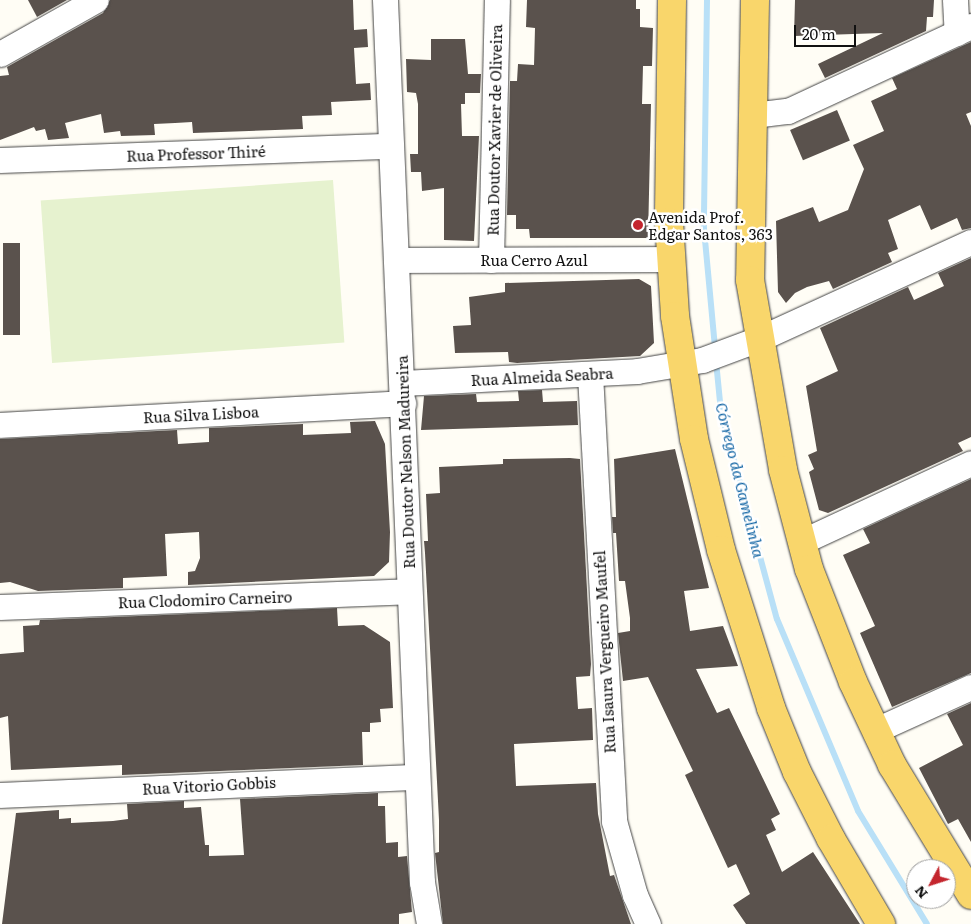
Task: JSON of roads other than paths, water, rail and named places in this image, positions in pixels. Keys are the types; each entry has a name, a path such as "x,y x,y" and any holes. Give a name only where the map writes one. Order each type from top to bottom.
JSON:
{"main road":[{"path":"672,0 669,222 672,259 692,363 694,439 721,550 771,708 797,772 831,840 881,924"},
{"path":"755,0 750,280 752,341 783,470 801,542 824,609 876,730 917,807 971,895"}],"street":[{"path":"0,54 96,0"},
{"name":"Rua Doutor Nelson Madureira","path":"385,0 403,393 417,777 422,882 429,924"},
{"name":"Rua Doutor Xavier de Oliveira","path":"491,260 497,0"},
{"path":"753,115 788,112 964,30 955,0"},
{"name":"Rua Professor Thiré","path":"0,160 391,146"},
{"name":"Rua Almeida Seabra","path":"403,393 692,363 752,341 971,242"},
{"name":"Rua Cerro Azul","path":"397,260 672,259"},
{"name":"Rua Isaura Vergueiro Maufel","path":"590,374 614,821 635,895 648,924"},
{"name":"Rua Silva Lisboa","path":"0,425 403,393"},
{"path":"801,542 971,464"},
{"name":"Rua Clodomiro Carneiro","path":"0,607 410,591"},
{"path":"876,730 971,687"},
{"name":"Rua Vitorio Gobbis","path":"0,795 417,777"}],"waterway":[{"name":"Córrego da Gamelinha","path":"707,0 704,229 715,348"},
{"name":"Córrego da Gamelinha","path":"716,361 721,412 777,619 858,811 927,924"}],"place":[{"name":"Avenida Prof. Edgar Santos, 363","path":"638,225"}]}
